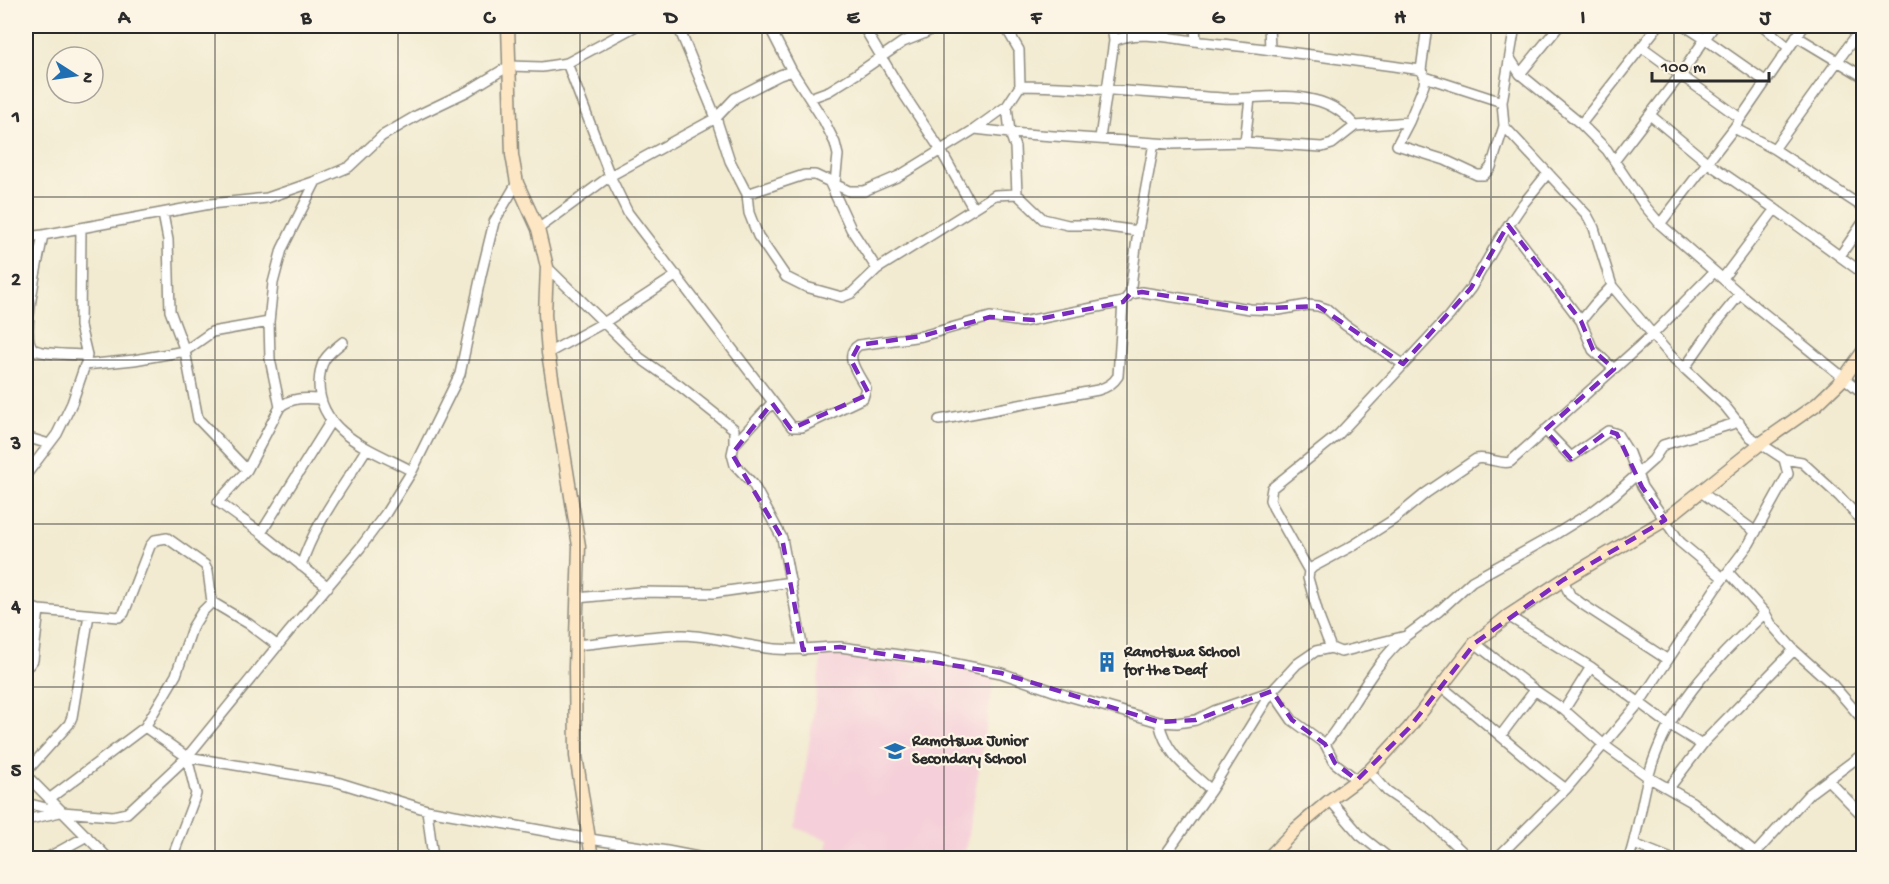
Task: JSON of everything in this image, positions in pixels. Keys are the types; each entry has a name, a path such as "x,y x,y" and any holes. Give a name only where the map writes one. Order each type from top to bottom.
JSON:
{"street":[{"path":"508,26 512,155 517,183 538,229 547,267 545,314 548,353 579,546 576,756 592,858"},
{"path":"26,237 210,204 267,198 349,167 382,136 418,115 468,91 509,66 542,67 567,63 636,26"},
{"path":"678,26 716,118 730,161 747,194 749,213 758,237 786,277 795,283 834,297 852,293 877,269 973,208 995,195 1017,194"},
{"path":"769,26 792,71 835,143 838,155 832,181 851,229 877,269"},
{"path":"863,26 940,149 973,208"},
{"path":"810,98 829,91 858,74 880,56 903,42 938,26"},
{"path":"747,194 804,175 815,175 832,181 849,191 864,191 899,176 975,129 1007,106 1020,86 1019,50 1005,26"},
{"path":"1100,138 1114,40 1112,26"},
{"path":"1195,26 1196,41"},
{"path":"1269,26 1270,49"},
{"path":"1427,26 1424,85 1397,145 1445,160 1484,176 1491,167 1504,126 1502,102 1515,26"},
{"path":"1520,74 1558,26"},
{"path":"1581,124 1658,26"},
{"path":"1685,26 1765,81"},
{"path":"1615,160 1681,74 1714,26"},
{"path":"1763,26 1788,47"},
{"path":"1660,224 1708,164 1804,26"},
{"path":"1774,149 1863,26"},
{"path":"1114,40 1122,37 1155,36 1270,49 1423,74 1502,102"},
{"path":"1796,36 1863,77"},
{"path":"1642,47 1740,118"},
{"path":"1511,60 1520,74 1581,124 1615,160 1644,205 1660,224 1740,294 1863,394"},
{"path":"567,63 610,176 628,213 788,425 796,428 802,427 863,398 866,388 851,360 852,351 859,345 922,336 990,317 1022,322 1123,302"},
{"path":"538,229 610,176 716,118 735,98 792,71"},
{"path":"1020,86 1107,88 1225,98 1286,96 1314,100 1336,107 1356,126"},
{"path":"1245,142 1250,98"},
{"path":"1007,106 1010,133 1015,147 1017,194 1043,219 1068,225 1094,225 1138,231"},
{"path":"1650,115 1708,164 1775,209 1863,274"},
{"path":"975,129 1154,143 1245,142 1322,147 1332,144 1356,126 1409,122"},
{"path":"1504,126 1587,214 1594,228 1612,286 1684,369 1725,405 1749,436 1784,459 1802,462 1839,496 1863,523"},
{"path":"1734,128 1774,149 1863,208"},
{"path":"939,420 1108,387 1118,376 1123,302 1130,294 1138,231 1154,143"},
{"path":"1309,572 1273,507 1270,494 1272,488 1280,479 1338,435 1403,364 1418,351 1471,288 1508,225 1548,173"},
{"path":"280,407 270,359 269,322 273,283 282,249 316,181"},
{"path":"26,802 62,812 112,816 127,813 187,757 328,587 386,513 412,471 460,374 494,222 517,183"},
{"path":"1723,278 1775,209"},
{"path":"163,214 168,240 170,311 185,351 198,419 247,470"},
{"path":"1840,256 1863,221"},
{"path":"1508,225 1581,321 1593,350 1614,369"},
{"path":"26,476 57,434 72,403 85,365 87,355 80,326 81,228"},
{"path":"43,235 28,301 30,345 34,349 87,355"},
{"path":"547,267 640,358 732,426 735,434 732,454 735,465 753,484 782,538 803,650"},
{"path":"1331,648 1308,578 1313,567 1393,520 1426,493 1476,459 1486,458 1510,462 1653,334 1714,272"},
{"path":"548,353 605,322 677,275"},
{"path":"1581,321 1612,286"},
{"path":"1130,294 1142,292 1250,309 1279,310 1307,305 1318,306 1327,309 1345,325 1403,364"},
{"path":"1684,369 1740,294"},
{"path":"85,365 134,360 185,351 212,332 269,322"},
{"path":"343,342 323,360 320,368 320,399 330,421 344,434 412,471"},
{"path":"1268,858 1296,829 1369,771 1409,728 1475,643 1508,616 1563,580 1665,520 1761,444 1817,404 1844,378 1863,350"},
{"path":"320,399 299,398 286,402 280,407 247,470 218,502 328,587"},
{"path":"734,445 772,403"},
{"path":"261,533 330,421"},
{"path":"1325,744 1341,725 1372,673 1390,650 1438,612 1472,581 1593,511 1653,460 1663,445 1739,422"},
{"path":"1545,429 1571,457 1608,431 1617,434 1629,453 1636,475 1680,542 1726,575 1765,613 1771,624 1794,650 1832,684 1863,722"},
{"path":"26,437 49,444"},
{"path":"301,566 306,550 367,448"},
{"path":"1497,858 1566,789 1640,702 1756,532 1788,474 1784,459"},
{"path":"1701,492 1756,532"},
{"path":"26,606 39,610 115,618 122,615 150,546 160,538 167,538 205,565 208,571 212,602"},
{"path":"1563,580 1570,595 1576,600 1668,660"},
{"path":"577,598 638,592 713,593 791,582"},
{"path":"212,602 249,624 278,646"},
{"path":"49,799 145,727 176,675 192,628 202,612 212,602"},
{"path":"26,665 33,660 39,610"},
{"path":"1629,858 1648,777 1668,724 1694,687 1723,654 1765,613"},
{"path":"88,615 72,717 69,724 26,774 108,858"},
{"path":"1508,616 1591,667 1668,724 1702,745"},
{"path":"576,645 682,635 728,640 774,649 803,650 840,647 938,660 1001,673 1065,695 1159,722 1177,723 1196,720 1214,711 1272,691"},
{"path":"1162,858 1211,789 1272,691 1297,664 1316,651 1331,648 1341,652 1406,636"},
{"path":"1475,643 1564,710 1604,745 1648,777 1692,802 1754,856 1809,794 1863,753"},
{"path":"1669,788 1702,745 1794,650"},
{"path":"1564,710 1591,667"},
{"path":"1442,687 1501,735 1526,759 1566,789"},
{"path":"1501,735 1535,690"},
{"path":"1272,691 1292,720 1325,744 1335,763 1357,780"},
{"path":"1159,722 1162,737 1173,756 1211,789"},
{"path":"145,727 187,757 337,782 428,810 703,858"},
{"path":"172,858 196,794 187,757"},
{"path":"1369,771 1388,791 1429,820 1469,858"},
{"path":"1828,780 1863,817"},
{"path":"1330,800 1360,835 1389,858"},
{"path":"428,810 433,858"},
{"path":"26,820 62,812"},
{"path":"47,858 87,836"},
{"path":"1634,844 1669,858"}],"highlighted area":[{"path":"1508,225 1581,321 1593,350 1614,369 1545,430 1571,459 1608,431 1617,434 1642,487 1665,520 1563,580 1475,643 1409,728 1357,780 1335,763 1325,744 1292,720 1272,691 1196,720 1159,722 1001,673 840,647 803,650 782,538 732,454 772,403 791,429 869,394 851,360 859,345 922,336 990,317 1034,320 1123,302 1130,294 1142,292 1250,309 1318,306 1403,364 1471,288"}],"shaded area":[{"name":"Ramotswa Junior Secondary School","path":"822,653 995,673 964,858 825,858 829,840 797,828"}],"place":[{"name":"Ramotswa School for the Deaf","path":"1107,662"},
{"name":"Ramotswa Junior Secondary School","path":"895,751"}]}
